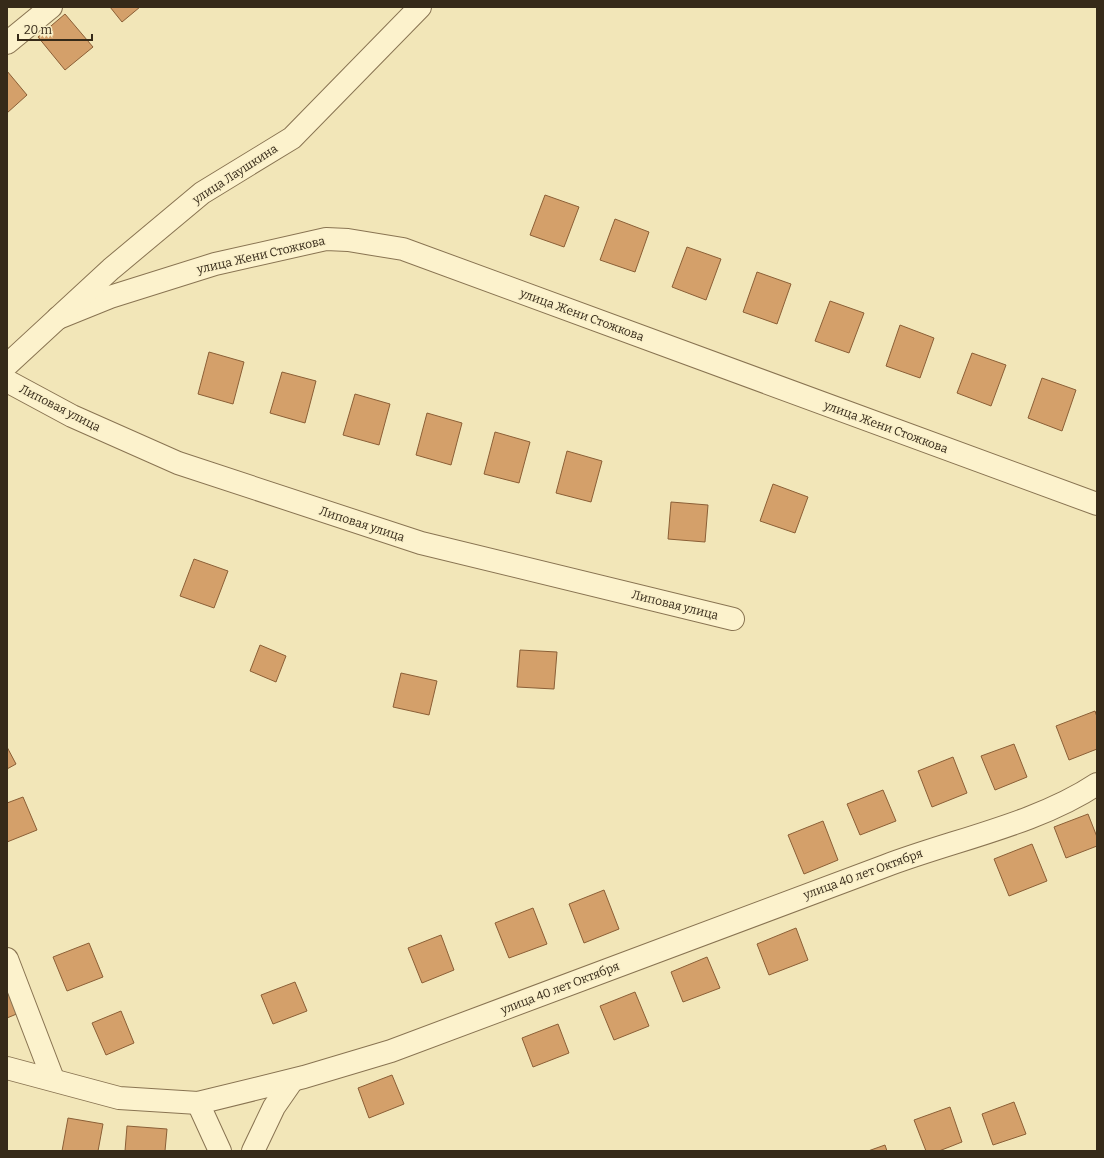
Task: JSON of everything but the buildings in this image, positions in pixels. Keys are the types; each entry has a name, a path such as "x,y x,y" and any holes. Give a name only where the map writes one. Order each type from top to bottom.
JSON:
{"street":[{"path":"7,43 51,7"},
{"name":"улица Лаушкина","path":"7,365 111,269 202,193 292,138 420,7"},
{"name":"улица Жени Стожкова","path":"58,318 110,297 215,264 326,239 348,240 403,250 1097,504"},
{"name":"Липовая улица","path":"7,380 72,416 178,463 421,543 733,619"},
{"name":"улица 40 лет Октября","path":"7,1068 53,1079 119,1098 198,1104 292,1081 391,1051 919,853 1020,821 1078,797 1097,784"},
{"path":"7,959 53,1079"},
{"path":"253,1151 274,1107 292,1081"},
{"path":"198,1104 220,1151"}]}
